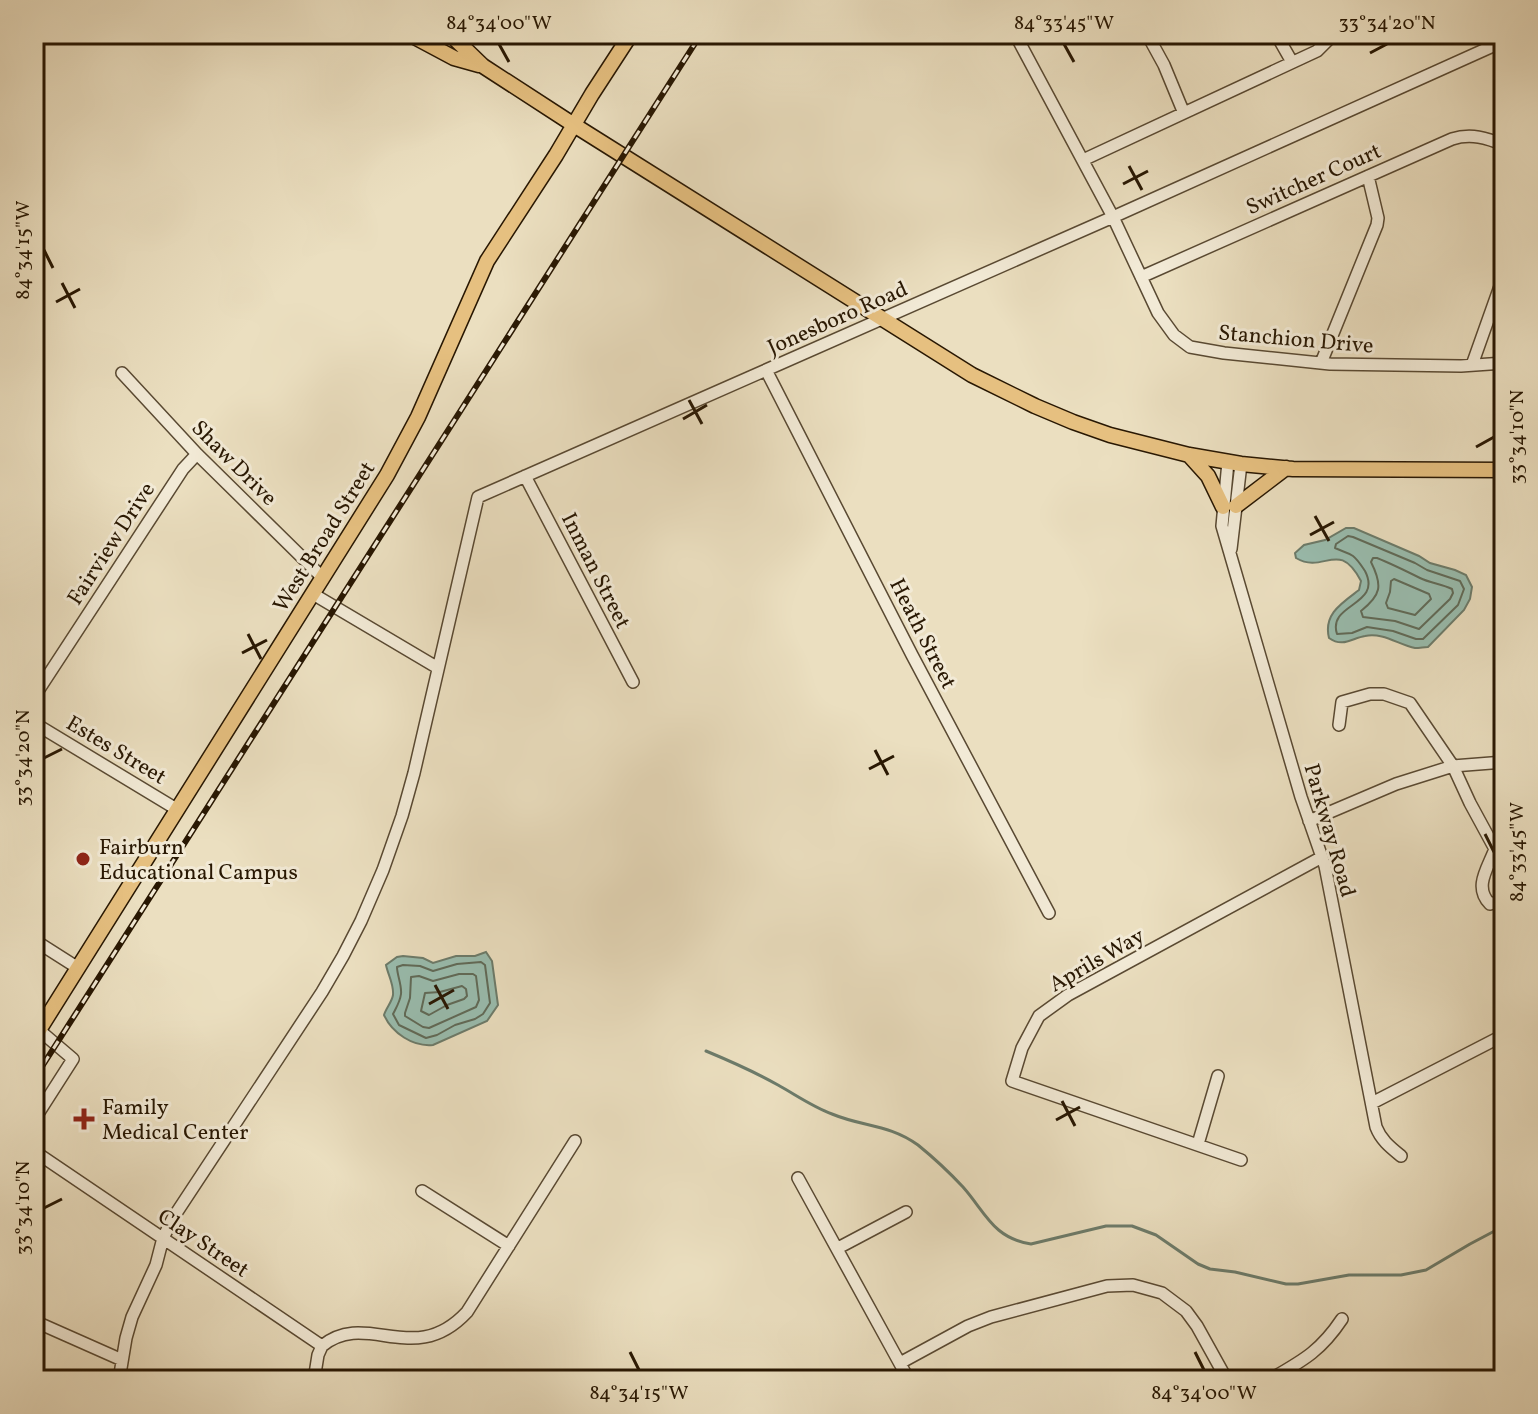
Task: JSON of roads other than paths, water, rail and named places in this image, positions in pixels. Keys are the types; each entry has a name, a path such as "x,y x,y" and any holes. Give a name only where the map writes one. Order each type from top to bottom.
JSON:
{"main road":[{"path":"409,34 454,58 483,66"},
{"path":"447,34 483,66 574,125 972,375 1035,406 1110,435 1235,463 1286,468 1504,470"},
{"name":"West Broad Street","path":"36,1034 387,475 418,417 487,261 631,34"},
{"path":"1189,455 1230,506 1286,468"}],"street":[{"name":"Stanchion Drive","path":"1015,34 1113,217 1164,323 1190,347 1321,363 1504,363"},
{"path":"1147,34 1183,111"},
{"path":"1276,34 1292,62"},
{"path":"1083,160 1317,51 1334,34"},
{"name":"Jonesboro Road","path":"438,668 478,497 1504,41"},
{"name":"Switcher Court","path":"1141,277 1461,136 1487,138 1504,145"},
{"path":"1321,363 1377,225 1368,176"},
{"path":"1472,365 1504,275"},
{"name":"Heath Street","path":"766,370 1049,913"},
{"name":"Shaw Drive","path":"122,373 197,454 322,577"},
{"name":"Fairview Drive","path":"34,697 183,469 197,454"},
{"name":"Parkway Road","path":"1235,463 1230,506 1230,557 1322,857 1380,1136 1401,1156"},
{"name":"Inman Street","path":"525,476 633,682"},
{"path":"1504,583 1501,609 1504,630"},
{"path":"119,1380 132,1317 173,1218 322,992 361,921 402,816 438,668 313,594"},
{"path":"1339,725 1342,702 1370,694 1384,694 1410,703 1453,766 1504,866"},
{"name":"Estes Street","path":"34,723 178,810"},
{"path":"1309,821 1396,784 1453,766 1504,762"},
{"path":"1495,849 1481,884 1483,897 1490,904 1504,900"},
{"name":"Aprils Way","path":"1241,1160 1012,1081 1022,1048 1039,1016 1068,995 1322,857"},
{"path":"34,940 78,968"},
{"path":"34,1120 73,1059 36,1034"},
{"path":"1372,1103 1504,1035"},
{"path":"1198,1144 1218,1076"},
{"path":"314,1380 318,1355 331,1338 351,1333 413,1339 430,1337 457,1323 467,1312 575,1141"},
{"name":"Clay Street","path":"34,1151 322,1346"},
{"path":"798,1178 909,1380"},
{"path":"422,1191 509,1246"},
{"path":"838,1248 906,1212"},
{"path":"900,1363 991,1317 1107,1286 1133,1285 1162,1293 1186,1311 1227,1380"},
{"path":"1269,1380 1311,1356 1329,1339 1342,1319"},
{"path":"34,1321 122,1360"}],"water":[{"path":"1346,528 1354,528 1430,563 1466,575 1472,587 1470,599 1464,610 1428,647 1415,648 1372,635 1343,642 1329,638 1331,616 1359,590 1361,581 1353,568 1338,559 1306,562 1296,558 1295,553 1304,545 1325,540"},
{"path":"486,952 492,961 498,1005 487,1021 433,1045 411,1041 388,1022 384,1015 393,991 386,965 397,957 423,958 433,963"}],"waterway":[{"path":"706,1051 825,1111 907,1138 952,1176 999,1230 1018,1241 1031,1244 1106,1226 1132,1226 1156,1235 1210,1269 1298,1284 1349,1275 1401,1275 1426,1270 1504,1226"}],"railway":[{"path":"34,1079 701,34"}],"place":[{"name":"Fairburn Educational Campus","path":"83,859"},
{"name":"Family Medical Center","path":"84,1119"}]}
